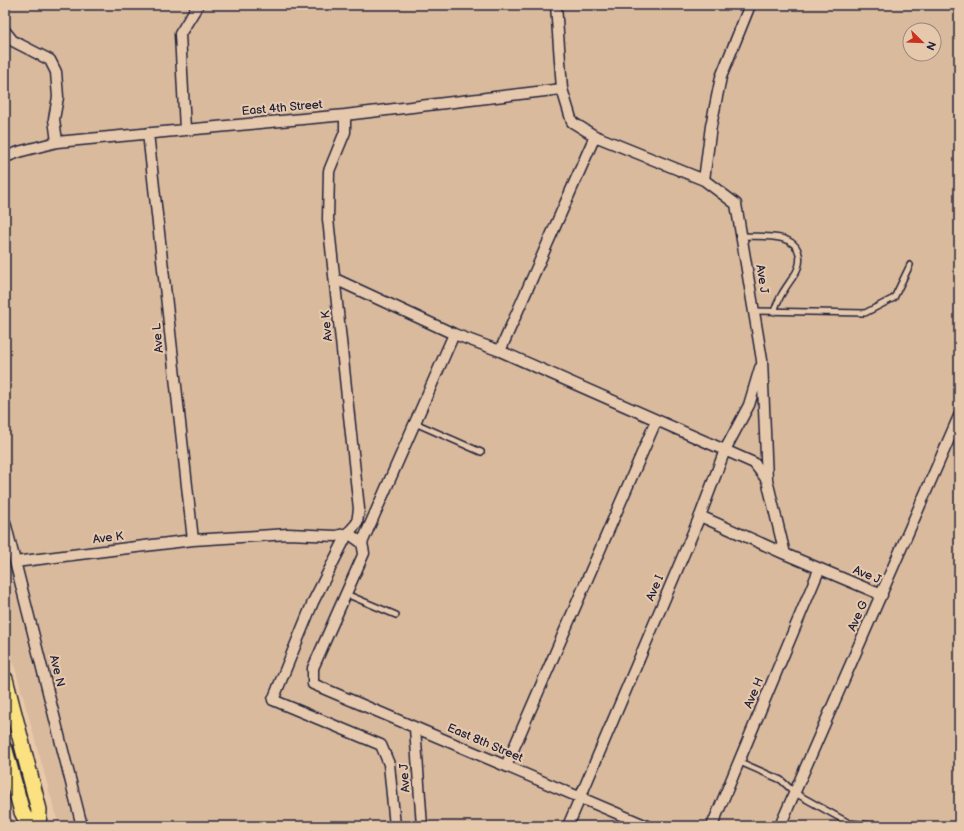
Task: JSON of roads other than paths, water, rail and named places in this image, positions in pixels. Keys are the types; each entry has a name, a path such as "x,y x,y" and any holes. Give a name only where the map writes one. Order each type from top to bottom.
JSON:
{"main road":[{"path":"5,679 8,708 39,810 38,826"},
{"path":"5,750 22,812 29,826"}],"street":[{"path":"185,129 180,34 193,10 198,5"},
{"name":"Ave J","path":"556,5 562,89 572,122 595,136 704,180 736,204 762,360 767,480 785,554 819,570 882,595"},
{"path":"704,180 711,126 721,77 750,5"},
{"path":"5,31 13,41 50,60 56,72 58,97 54,119 57,142"},
{"name":"East 4th Street","path":"5,157 57,142 344,115 562,89"},
{"name":"Ave K","path":"344,115 345,132 329,171 328,219 360,509 357,523 348,533 313,602 273,700 381,745 389,764 395,826"},
{"name":"Ave L","path":"148,133 193,540"},
{"path":"500,351 595,136"},
{"path":"335,279 454,334 500,351 754,463 767,480"},
{"path":"346,594 364,553 362,543 454,334"},
{"name":"Ave I","path":"568,826 700,516 725,450 748,405 762,360"},
{"name":"Ave G","path":"780,826 959,416"},
{"path":"506,766 656,421"},
{"path":"700,516 785,554"},
{"name":"Ave N","path":"5,522 82,826"},
{"path":"348,533 362,543"},
{"name":"Ave K","path":"15,562 193,540 288,534 336,536 348,533"},
{"name":"Ave H","path":"712,826 819,570"},
{"name":"East 8th Street","path":"346,594 313,668 313,684 647,826"},
{"name":"Ave J","path":"415,728 422,826"}],"lane":[{"path":"742,236 789,240 796,245 799,265 793,277 783,290 774,312"},
{"path":"754,312 865,313 894,298 910,265"},
{"path":"415,423 481,452"},
{"path":"346,594 396,615"},
{"path":"740,762 781,780 795,793 849,823 881,826"}]}
